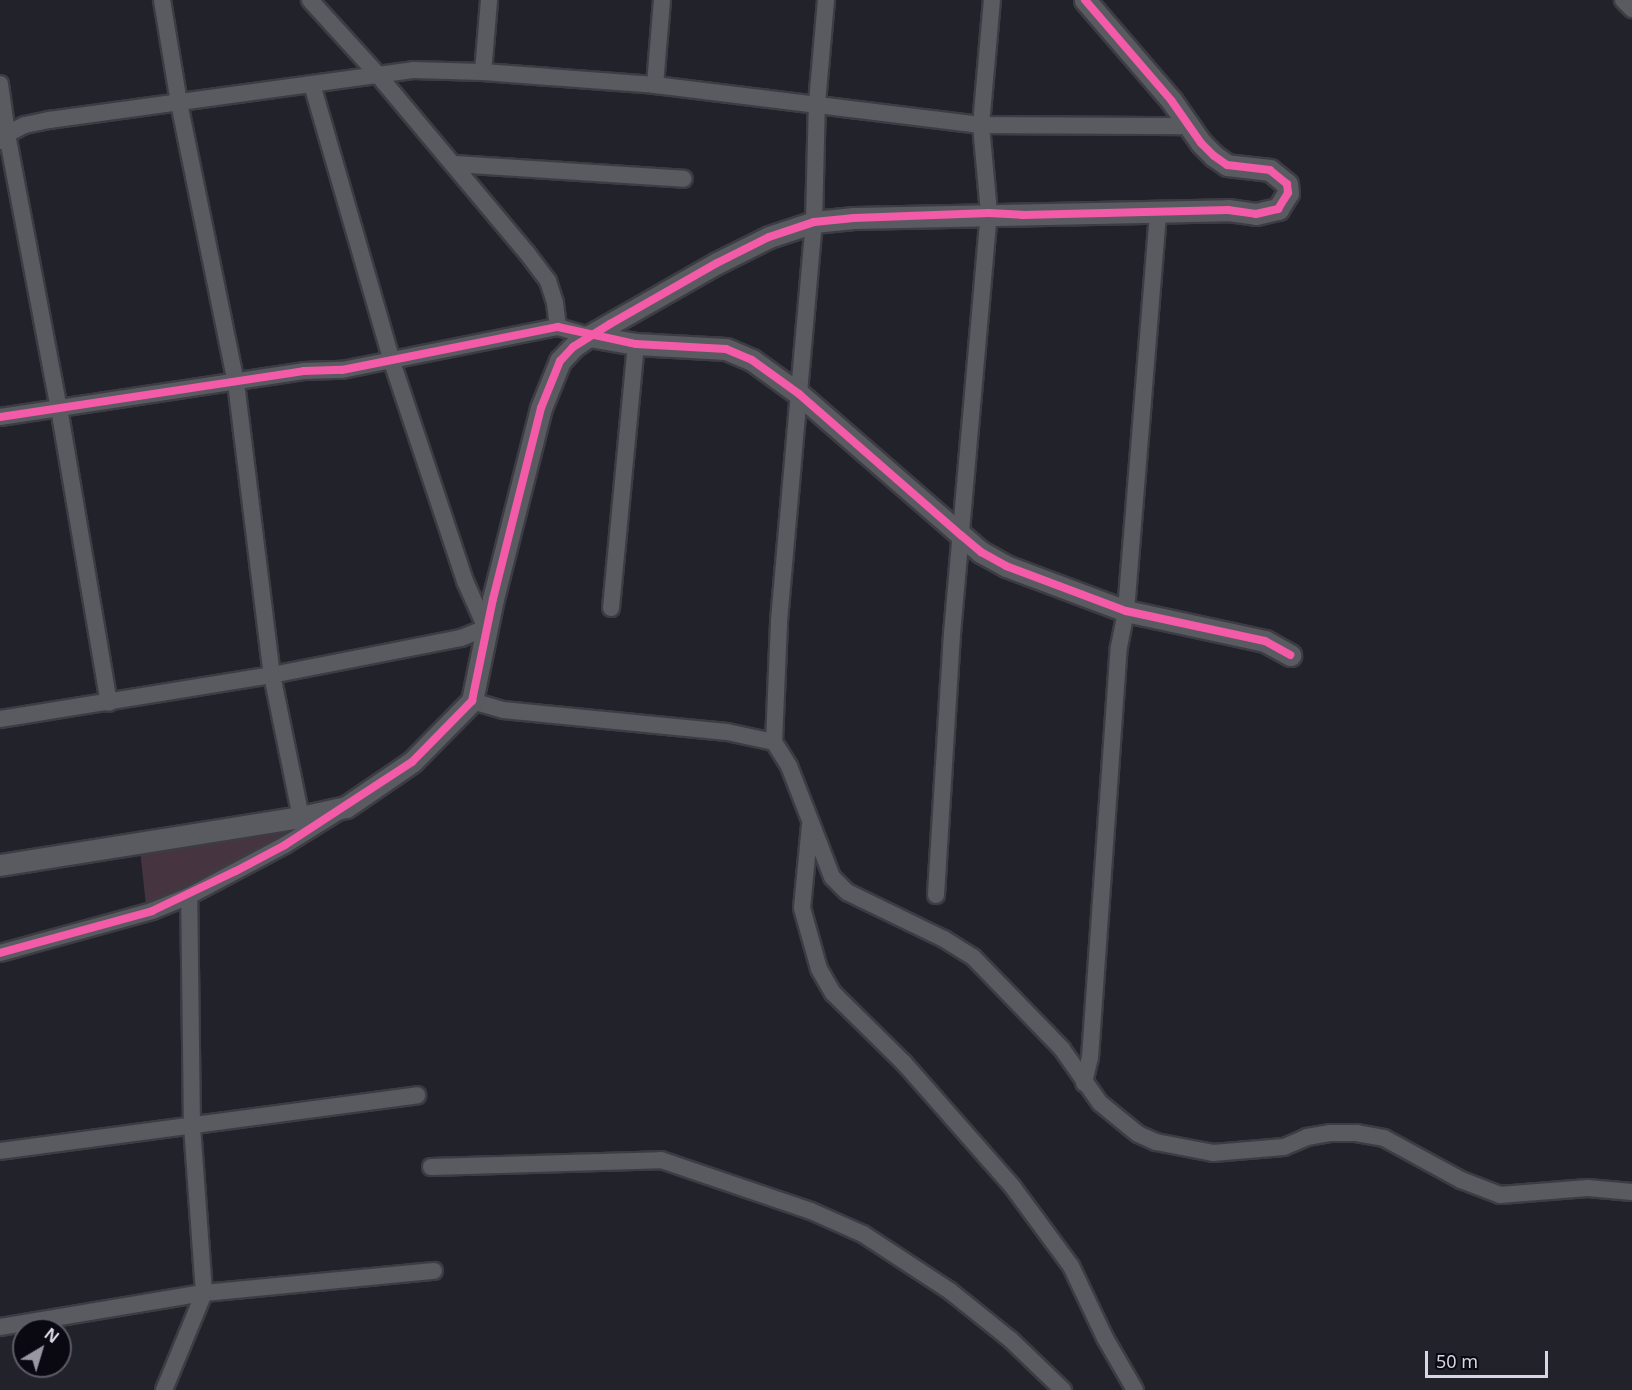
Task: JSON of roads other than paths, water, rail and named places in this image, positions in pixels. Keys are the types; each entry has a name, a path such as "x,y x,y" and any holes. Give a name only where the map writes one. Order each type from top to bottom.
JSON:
{"street":[{"path":"162,0 179,103 236,383 272,675 301,817"},
{"path":"483,72 489,0"},
{"path":"655,85 662,0"},
{"path":"825,0 817,103 814,222 780,621 774,742 789,766 832,877 847,892 944,939 973,957 1062,1049 1100,1103 1138,1134 1181,1149 1213,1153 1284,1146 1307,1137 1330,1133 1356,1133 1384,1138 1461,1180 1500,1195 1588,1188 1632,1192"},
{"path":"936,895 952,634 989,213 981,125 992,0"},
{"path":"0,953 152,911 189,896 285,845 412,762 472,701 486,627 545,398 561,362 573,347 589,336 717,263 770,237 814,222 854,218 989,213 1056,214 1228,210 1256,214 1278,209 1285,201 1287,184 1280,176 1270,170 1227,165 1201,143 1171,100 1085,0"},
{"path":"1623,0 1632,9"},
{"path":"313,2 455,164 548,281 555,303 558,327"},
{"path":"3,137 25,125 50,120 413,70 483,72 655,85 817,103 981,125 1190,126"},
{"path":"0,84 3,137 59,408 109,703"},
{"path":"312,84 391,358 465,581 486,627"},
{"path":"455,164 684,179"},
{"path":"1084,1083 1090,1058 1094,1016 1119,647 1126,611 1158,211"},
{"path":"0,417 304,371 342,370 391,358 558,327 589,336 636,344 726,349 752,360 799,394 981,552 1006,566 1126,611 1265,641 1290,655"},
{"path":"611,608 636,344"},
{"path":"0,719 272,675 461,638 486,627"},
{"path":"472,701 503,710 727,732 774,742"},
{"path":"0,865 301,817 346,807"},
{"path":"810,823 802,908 819,969 833,993 904,1063 1018,1195 1071,1266 1105,1338 1135,1390"},
{"path":"164,1390 204,1293 192,1126 189,896"},
{"path":"0,1151 417,1095"},
{"path":"431,1167 661,1160 811,1211 862,1233 950,1291 1011,1340 1063,1390"},
{"path":"0,1327 204,1293 434,1271"}]}
